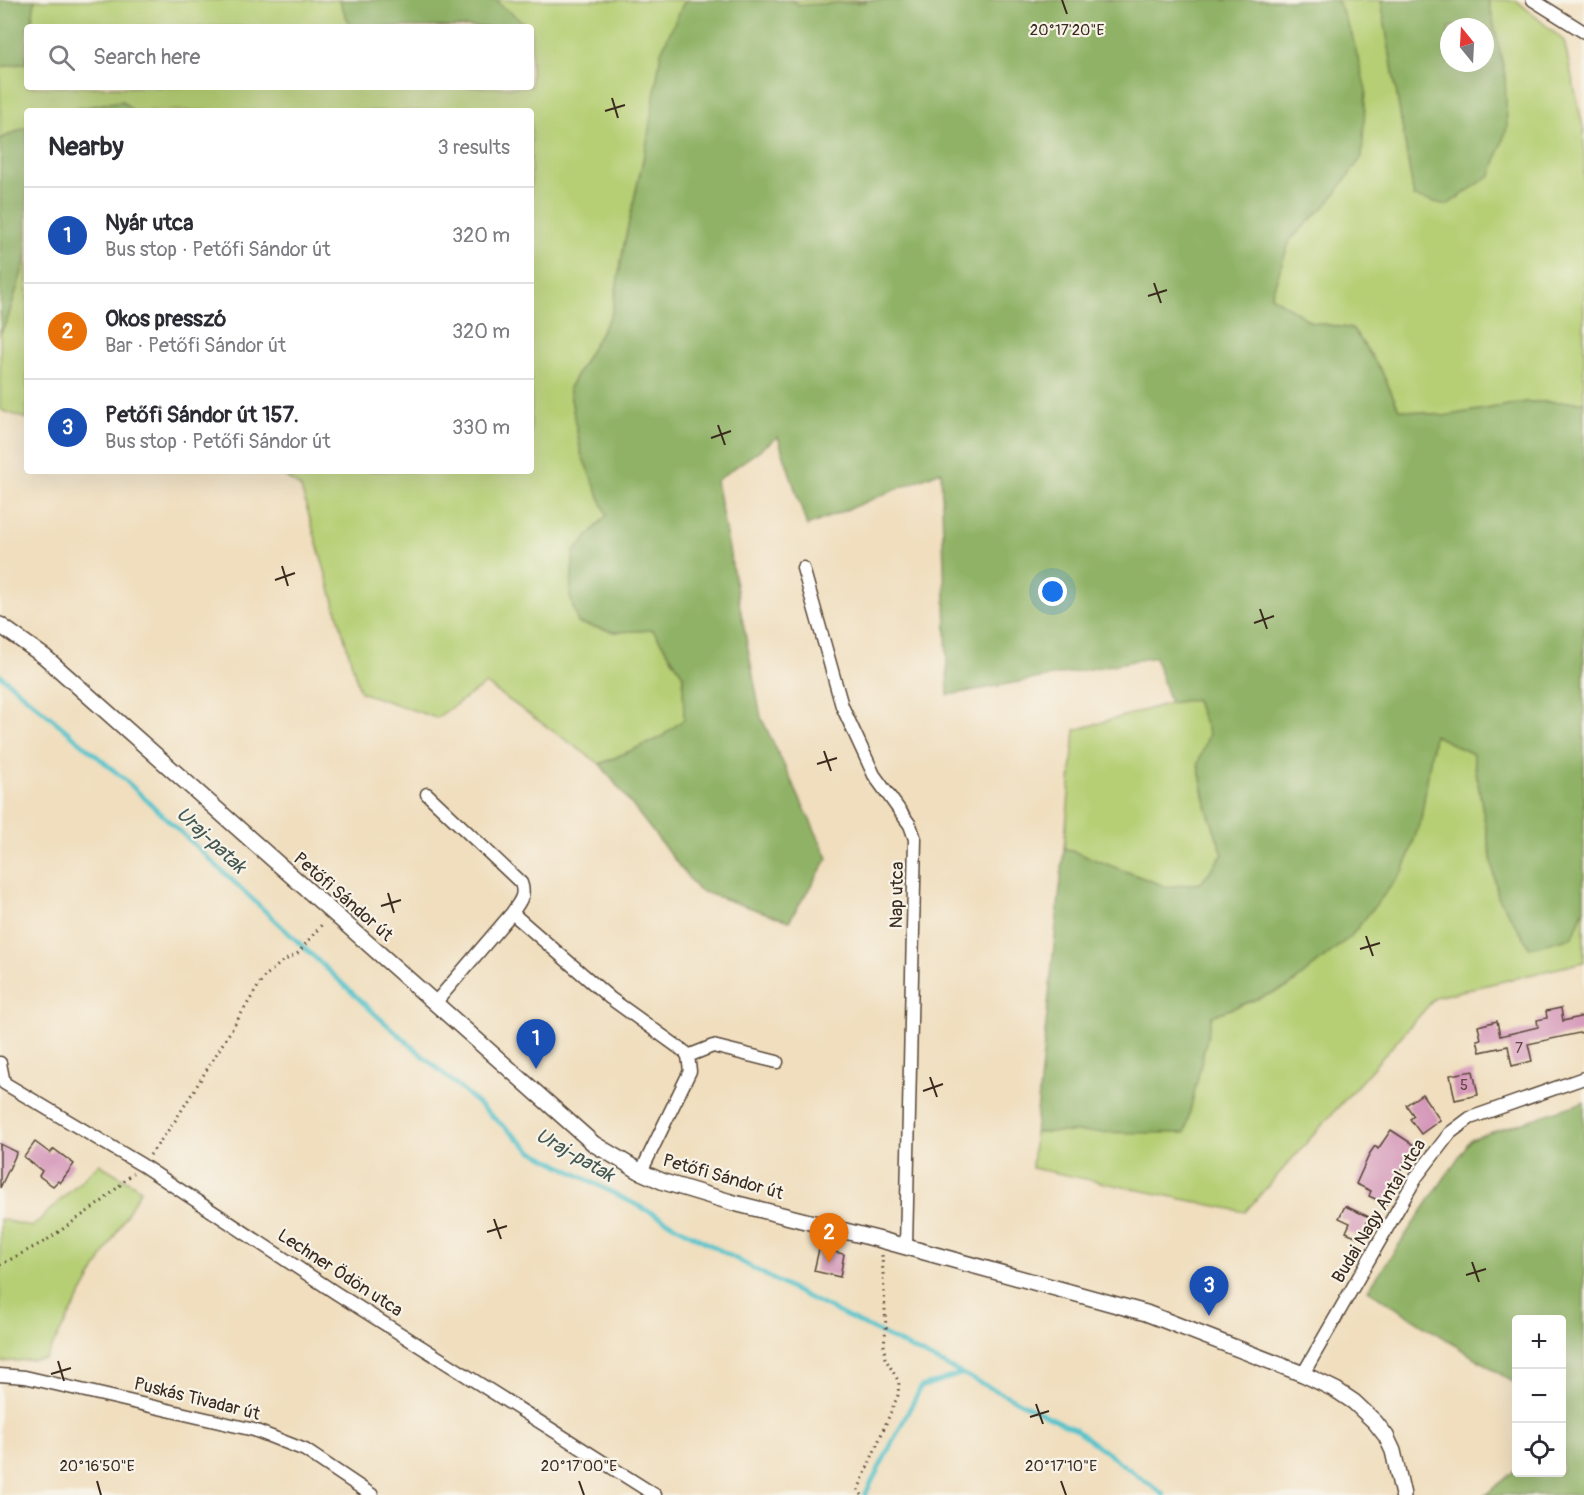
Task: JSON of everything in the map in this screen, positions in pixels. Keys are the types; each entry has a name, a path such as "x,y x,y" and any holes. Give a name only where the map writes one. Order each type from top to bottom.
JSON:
{"street":[{"path":"1533,0 1584,32"},
{"name":"Nap utca","path":"803,568 842,706 874,775 910,825 915,839 906,1247"},
{"name":"Petőfi Sándor út","path":"0,625 45,657 594,1144 640,1172 664,1182 734,1203 881,1240 1146,1313 1303,1374 1336,1390 1354,1402 1375,1422 1386,1436 1393,1451 1403,1495"},
{"path":"427,794 521,883 523,889 523,897 512,913 435,1004"},
{"path":"512,913 610,998 688,1056 690,1071 640,1172"},
{"path":"688,1056 713,1046 777,1062"},
{"path":"0,1063 2,1083"},
{"name":"Budai Nagy Antal utca","path":"1303,1374 1417,1176 1450,1133 1470,1118 1584,1078"},
{"name":"Lechner Ödön utca","path":"2,1083 142,1165 336,1293 655,1495"},
{"name":"Puskás Tivadar út","path":"0,1376 25,1377 254,1430 305,1450 372,1495"}],"path":[{"path":"0,1265 47,1240 104,1200 142,1165 175,1121 264,977 282,962 298,953 332,913"},
{"path":"862,1495 858,1490 898,1395 899,1383 885,1358 886,1328 881,1240"}],"green space":[{"path":"0,0 35,0 31,24 24,24 24,63 0,67"},
{"path":"35,0 339,0 350,24 31,24"},
{"path":"339,0 499,0 498,3 526,24 350,24"},
{"path":"499,0 688,0 683,4 647,142 625,240 612,313 569,388 581,453 607,515 574,552 570,596 578,623 615,632 653,630 683,675 684,719 660,738 600,764 486,684 436,718 360,692 301,488 282,474 534,474 534,108 130,108 122,101 81,108 24,108 24,128 0,139 0,67 24,63 24,90 534,90 534,24 525,24 498,3"},
{"path":"688,0 789,0 800,5 866,2 866,0 1337,0 1352,35 1366,90 1362,157 1330,201 1290,240 1271,296 1311,322 1353,329 1381,370 1399,409 1444,416 1526,402 1584,402 1584,908 1573,937 1530,948 1498,897 1473,754 1434,735 1421,819 1404,870 1351,936 1288,987 1212,1016 1185,1133 1035,1132 1064,848 1167,887 1201,883 1223,854 1207,809 1198,763 1209,734 1195,699 1170,703 1155,657 948,695 941,471 807,526 778,437 716,481 761,717 828,858 789,921 698,890 600,764 660,738 684,719 683,675 653,630 615,632 578,623 570,596 574,552 607,515 581,453 569,388 612,313 625,240 647,142 661,52 683,4"},
{"path":"789,0 866,0 867,2 800,5"},
{"path":"1337,0 1381,0 1414,197 1505,75 1494,29 1494,18 1491,18 1487,0 1516,0 1564,41 1584,131 1584,402 1526,402 1444,416 1399,409 1381,370 1353,329 1311,322 1271,296 1290,240 1330,201 1352,35"},
{"path":"1381,0 1487,0 1489,2 1493,18 1440,18 1440,72 1494,72 1494,25 1505,75 1507,128 1491,175 1447,205 1414,197"},
{"path":"122,101 130,108 81,108"},
{"path":"24,128 24,265 8,318 0,334 0,139"},
{"path":"24,265 24,418 0,410 0,334 8,318"},
{"path":"1195,699 1209,734 1198,764 1207,809 1223,854 1201,883 1167,887 1064,848 1075,730 1170,703"},
{"path":"1434,735 1473,754 1498,897 1572,937 1584,908 1584,962 1436,997 1245,1212 1032,1168 1035,1132 1185,1132 1212,1016 1288,987 1351,936 1421,819"},
{"path":"1584,1102 1584,1495 1485,1495 1512,1473 1512,1477 1566,1477 1566,1315 1512,1315 1512,1381 1368,1290 1471,1139"},
{"path":"99,1164 141,1189 45,1359 0,1362 0,1219 32,1227"}],"building":[{"path":"1561,1008 1563,1021 1584,1016 1584,1032 1528,1044 1532,1061 1512,1066 1508,1046 1480,1052 1477,1040 1481,1039 1478,1026 1497,1021 1500,1036 1538,1027 1537,1020 1547,1018 1546,1011"},
{"path":"1473,1071 1478,1095 1455,1100 1450,1075"},
{"path":"1422,1094 1440,1120 1421,1134 1410,1119 1414,1116 1406,1105"},
{"path":"1391,1130 1420,1149 1409,1165 1404,1162 1386,1204 1369,1196 1371,1191 1356,1184 1370,1153 1375,1146 1378,1149"},
{"path":"35,1142 50,1153 54,1149 74,1164 60,1183 58,1181 53,1186 39,1176 42,1171 24,1157"},
{"path":"0,1144 17,1152 0,1188"},
{"path":"1345,1206 1369,1217 1360,1238 1346,1232 1350,1223 1339,1218"},
{"path":"819,1249 844,1254 840,1277 814,1271"}],"waterway":[{"name":"Uraj-patak","path":"0,675 123,778 375,1014 532,1151 791,1289 1076,1430 1164,1495"},
{"path":"865,1495 921,1387 961,1374"}],"place":[{"name":"Nyár utca","path":"536,1069"},
{"name":"Okos presszó","path":"829,1263"},
{"name":"Petőfi Sándor út 157.","path":"1209,1316"}]}
